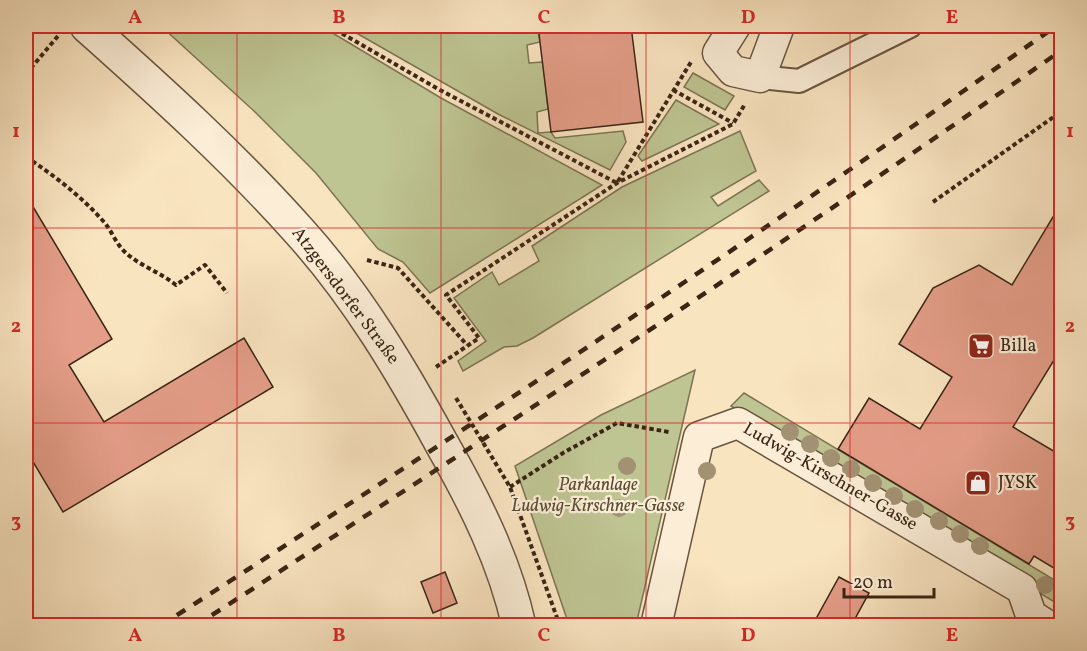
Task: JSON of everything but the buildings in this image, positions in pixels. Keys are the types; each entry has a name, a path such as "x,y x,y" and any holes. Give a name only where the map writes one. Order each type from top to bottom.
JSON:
{"street":[{"path":"732,26 718,53 733,71 760,77 799,81 910,26"},
{"path":"760,77 779,26"},
{"name":"Atzgersdorfer Straße","path":"71,28 170,100 300,231 359,308 403,374 478,507 519,626"},
{"name":"Ludwig-Kirschner-Gasse","path":"699,437 738,423 1022,589 1035,622"},
{"path":"656,626 699,437"}],"path":[{"path":"26,36 34,26"},
{"path":"329,26 440,90 617,183"},
{"path":"26,74 60,34 71,28"},
{"path":"617,183 696,53"},
{"path":"436,367 479,338 446,295 617,183 733,124 760,77"},
{"path":"673,90 733,124"},
{"path":"933,202 1062,111"},
{"path":"26,157 84,200 106,225 121,248 142,266 166,277 176,285 205,265 227,293"},
{"path":"367,260 398,268 467,345"},
{"path":"1054,360 1062,365"},
{"path":"510,487 563,453 617,423 699,437"}],"green space":[{"path":"161,26 321,26 441,98 602,185 430,293 403,262 378,249 316,173 254,111"},
{"path":"344,26 538,26 540,42 527,45 529,63 543,62 548,109 537,112 538,133 551,132 555,138 623,131 626,142 610,170 498,114"},
{"path":"693,73 734,96 725,110 684,87"},
{"path":"676,100 719,124 642,161 638,156"},
{"path":"740,131 756,171 711,197 718,206 759,180 769,191 533,338 517,346 504,347 463,371 458,361 486,341 454,298 492,272 499,285 539,261 532,246 622,187"},
{"name":"Parkanlage Ludwig-Kirschner-Gasse","path":"695,370 636,625 569,625 515,466 601,415"},
{"path":"744,393 1061,584 1061,606 731,406"}],"railway":[{"path":"160,626 387,480 612,331 835,180 1056,26"},
{"path":"195,626 631,342 847,198 1062,50"}],"place":[{"name":"Billa","path":"981,346"},
{"name":"JYSK","path":"978,483"}]}
